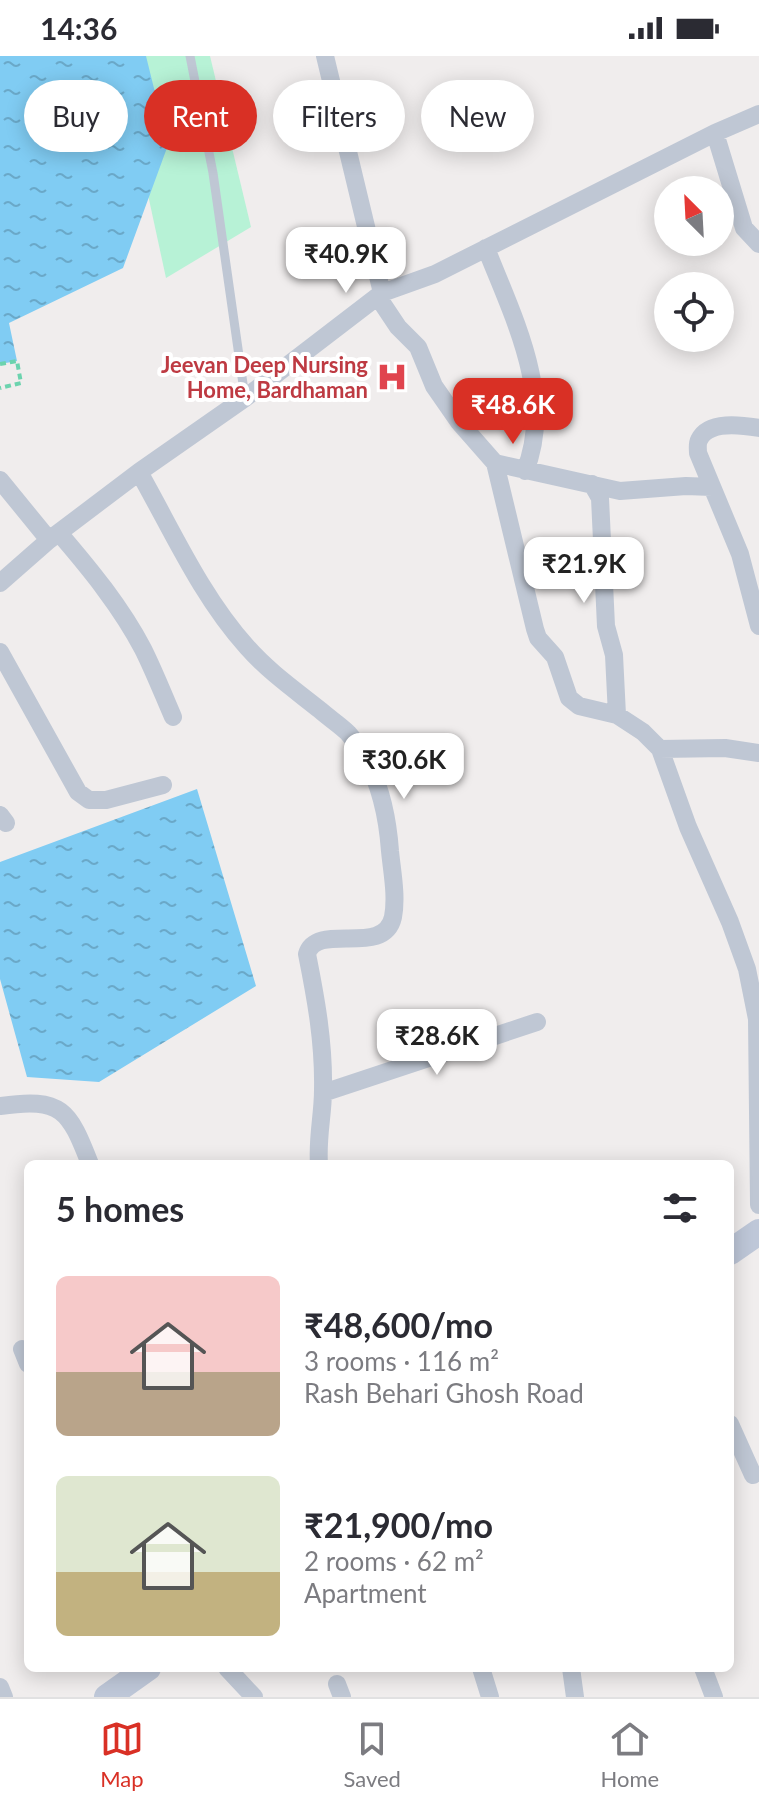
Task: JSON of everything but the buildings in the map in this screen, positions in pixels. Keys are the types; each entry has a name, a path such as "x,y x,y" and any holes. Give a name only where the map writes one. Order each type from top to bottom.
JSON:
{"main road":[{"path":"734,1249 759,1232"},
{"path":"116,1694 143,1672"}],"street":[{"path":"325,56 380,295 398,327 418,347 434,386 459,422 495,463 538,638 555,657 569,698 579,706 617,715 643,732 660,749 688,827 730,922 747,969 757,1019 759,1205"},
{"path":"0,583 139,472 245,398 380,295 435,274 715,133 759,114"},
{"path":"715,133 744,228 759,244"},
{"path":"486,248 523,341 532,383 536,421 534,450 525,471"},
{"path":"759,428 724,425 707,431 699,440 698,453 740,554 759,626"},
{"path":"495,463 620,491 712,487"},
{"path":"139,472 213,603 247,647 347,732 368,760 380,792 389,836 394,901 392,921 381,934 316,942 309,947 307,954 323,1047 319,1160"},
{"path":"0,480 117,607 143,648 173,717"},
{"path":"592,484 600,498 606,626 614,655 617,715"},
{"path":"0,652 78,792 89,800 106,800 163,785"},
{"path":"660,749 725,748 759,753"},
{"path":"323,1093 537,1022"},
{"path":"0,1106 48,1105 63,1111 76,1128 88,1160"},
{"path":"734,1433 753,1475"},
{"path":"231,1672 254,1697"},
{"path":"482,1672 490,1697"},
{"path":"572,1672 575,1697"},
{"path":"705,1672 714,1697"},
{"path":"0,1687 4,1697"}],"lane":[{"path":"190,56 213,173 245,398"}],"path":[{"path":"0,364 17,361 21,383 0,388"}],"green space":[{"path":"118,56 210,56 216,80 144,80 144,152 233,152 251,227 166,278 128,102 128,80 123,80"}],"water":[{"path":"0,56 146,56 152,80 144,80 144,152 165,152 123,268 9,323 17,361 0,364"},
{"path":"197,789 256,986 99,1082 27,1077 0,979 0,862"}],"place":[{"name":"Jeevan Deep Nursing Home, Bardhaman","path":"392,377"}]}
